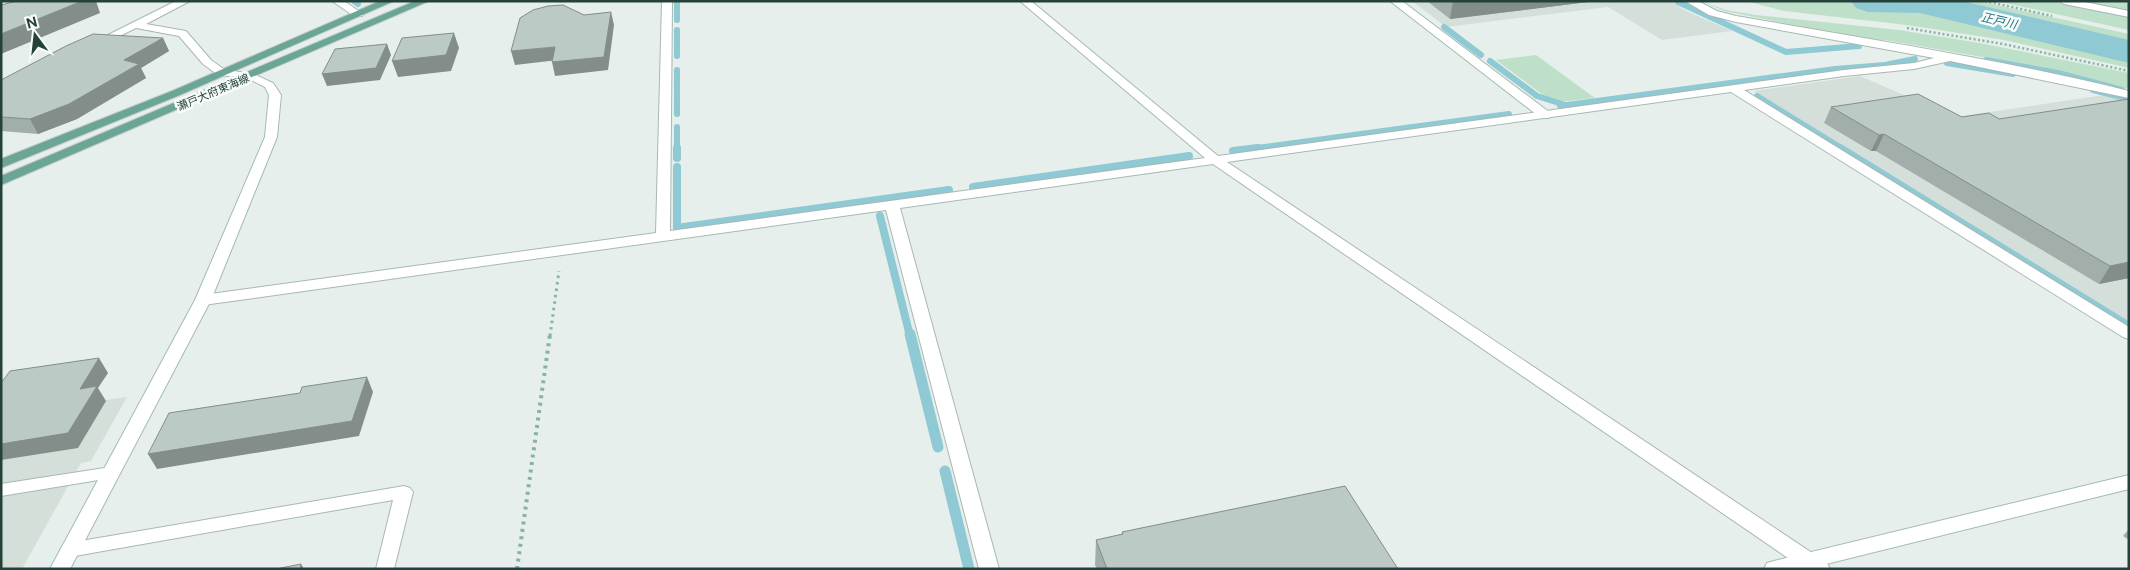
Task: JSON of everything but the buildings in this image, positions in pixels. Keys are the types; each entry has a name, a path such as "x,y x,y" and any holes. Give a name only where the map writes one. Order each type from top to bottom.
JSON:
{"main road":[{"name":"瀬戸大府東海線","path":"1,164 390,1"},
{"name":"瀬戸大府東海線","path":"1,181 424,1"}],"street":[{"path":"82,50 185,1"},
{"path":"337,1 358,14"},
{"path":"663,237 667,1"},
{"path":"1026,1 1216,161 1814,565"},
{"path":"1395,1 1545,115"},
{"path":"1690,1 1713,13 1736,19 1997,66 2129,95"},
{"path":"2064,1 2129,14"},
{"path":"60,569 202,300 271,137 275,95 269,85 251,76 222,73 207,62 182,33 135,25"},
{"path":"202,300 1844,73 1914,66 1947,58"},
{"path":"1734,89 2129,334"},
{"path":"892,205 989,569"},
{"path":"1774,569 1814,565 2129,482"}],"lane":[{"path":"1,490 111,472"},
{"path":"69,550 404,492 385,569"}],"path":[{"path":"517,569 561,251"}],"shaded area":[{"path":"1412,1 1671,1 1684,10 1732,31 1662,40 1608,7 1446,27"},
{"path":"1860,76 1955,117 2105,95 2129,101 2129,322 1754,91"},
{"path":"127,397 91,461 81,463 22,569 1,569 1,415"}],"green space":[{"path":"1702,1 1726,10 1756,15 1899,30 1980,43 2129,73 2129,89 2011,62 1885,40 1873,41 1724,11"},
{"path":"1746,1 1855,1 1876,4 1924,4 2129,54 2129,68 2004,40 1907,25 1784,11"},
{"path":"1932,1 1978,1 2129,34 2129,48"},
{"path":"1996,1 2051,1 2129,17 2129,30"},
{"path":"2081,1 2129,1 2129,11"},
{"path":"1536,55 1595,98 1560,102 1543,95 1496,60"}],"waterway":[{"path":"354,1 358,4"},
{"path":"677,1 677,20"},
{"name":"正戸川","path":"1868,1 1920,2 2129,52"},
{"path":"1678,2 1786,52 1859,46"},
{"path":"1444,27 1481,55"},
{"path":"677,30 677,56"},
{"path":"1560,106 1835,69 1885,65 1915,59"},
{"path":"1986,60 2058,73 2122,90"},
{"path":"1490,61 1537,96 1565,105"},
{"path":"1947,63 2013,74"},
{"path":"677,70 677,114"},
{"path":"2093,90 2129,99"},
{"path":"1757,96 1843,149"},
{"path":"1249,149 1509,114"},
{"path":"677,127 677,158"},
{"path":"1233,151 1258,148"},
{"path":"1840,148 2129,326"},
{"path":"973,187 1189,156"},
{"path":"677,167 677,228 949,190"},
{"path":"880,216 910,336"},
{"path":"910,334 938,447"},
{"path":"945,471 969,569"}]}
